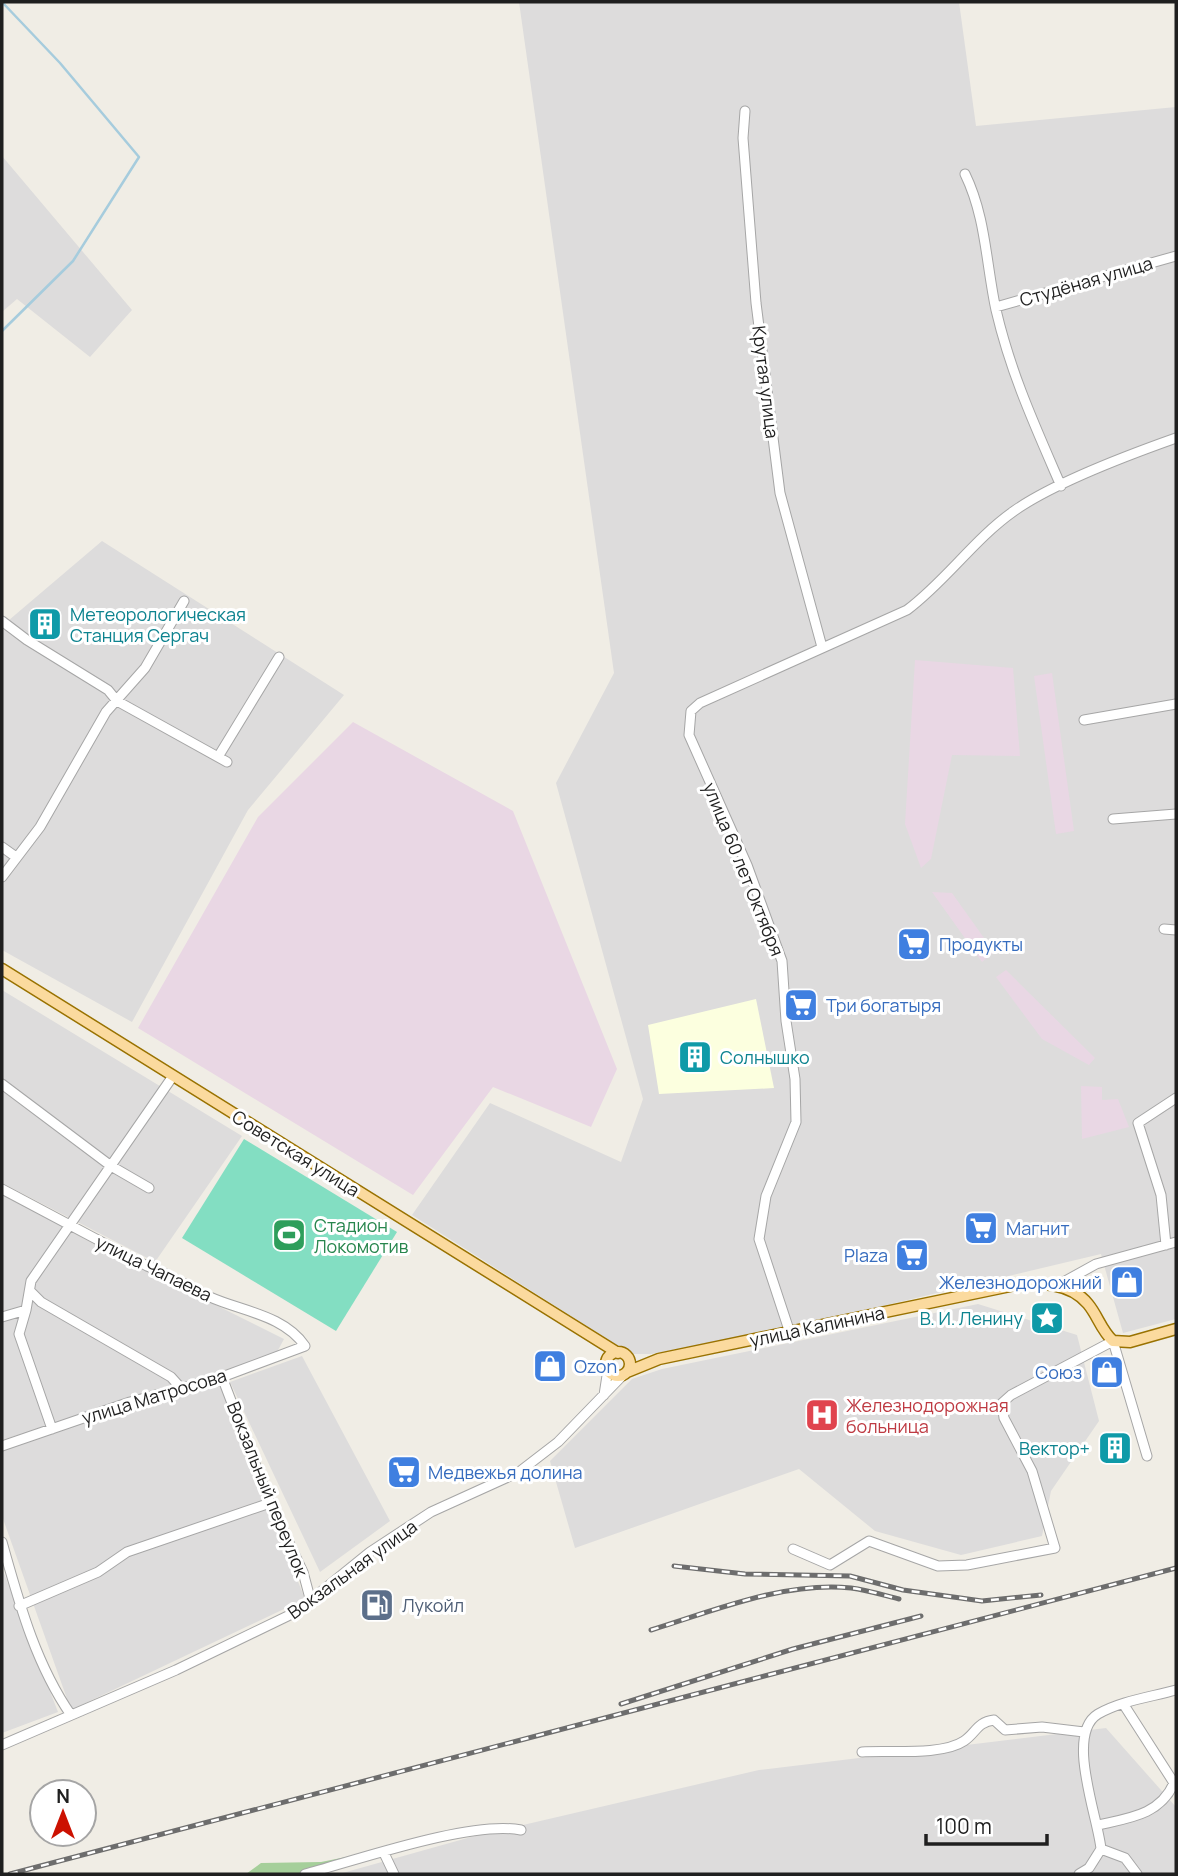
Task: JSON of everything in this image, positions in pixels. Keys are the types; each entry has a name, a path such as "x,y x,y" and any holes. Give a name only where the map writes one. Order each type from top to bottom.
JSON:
{"main road":[{"name":"Советская улица","path":"2,969 622,1354"},
{"name":"улица Калинина","path":"659,1359 1015,1285 1058,1285"},
{"path":"1058,1285 1079,1295 1089,1305 1103,1332 1113,1341 1130,1342 1176,1329"},
{"name":"Советская улица","path":"592,1335 607,1365"},
{"path":"622,1354 659,1359 614,1376 607,1365 622,1354"},
{"path":"622,1354 630,1364 625,1374"}],"street":[{"name":"Крутая улица","path":"746,111 743,138 756,303 780,493 822,647"},
{"path":"965,174 977,199 996,307 1013,376 1061,486"},
{"name":"Студёная улица","path":"996,307 1176,256"},
{"path":"822,647 907,610 926,596 1005,518 1061,486 1176,438"},
{"path":"2,877 40,827 95,730 145,668 184,601"},
{"path":"2,621 27,640 108,690 117,701 227,762"},
{"name":"улица 60 лет Октября","path":"790,1332 760,1239 766,1196 796,1122 795,1079 786,1021 782,961 747,865 689,735 688,723 691,711 700,703 822,647"},
{"path":"218,757 279,657"},
{"path":"1084,720 1176,704"},
{"path":"1113,819 1176,814"},
{"path":"2,847 16,857"},
{"path":"1164,929 1176,930"},
{"path":"52,1429 19,1334 31,1281 173,1076"},
{"path":"2,1084 111,1166 149,1188"},
{"path":"1166,1245 1161,1195 1138,1123 1176,1098"},
{"name":"улица Чапаева","path":"3,1191 147,1266 171,1274 211,1298 232,1303 287,1328 305,1346"},
{"name":"улица Калинина","path":"1058,1285 1096,1264 1176,1242"},
{"path":"30,1291 41,1302 171,1377 180,1387"},
{"path":"2,1317 26,1310"},
{"path":"793,1549 830,1565 852,1554 869,1541 938,1566 967,1565 1055,1548 1032,1471 1004,1418 1002,1403 1011,1395 1113,1341 1147,1456"},
{"name":"улица Матросова","path":"2,1446 180,1387 222,1377 305,1346"},
{"path":"604,1395 607,1365"},
{"name":"Вокзальная улица","path":"2,1745 257,1633 311,1602 370,1552 431,1512 519,1472 558,1442 625,1374"},
{"name":"Вокзальный переулок","path":"222,1377 270,1503 303,1572 311,1602"},
{"path":"19,1606 98,1572 127,1552 270,1503"},
{"path":"2,1542 19,1606 55,1692 71,1715"},
{"path":"1079,1874 1089,1868 1101,1849 1082,1754 1083,1732 1096,1715 1124,1704 1176,1690"},
{"path":"1098,1825 1143,1814 1158,1805 1174,1783 1124,1704"},
{"path":"862,1752 929,1751 964,1742 977,1725 994,1720 1004,1730 1042,1727 1083,1732"},
{"path":"305,1874 502,1826 521,1830"},
{"path":"1101,1849 1125,1858 1137,1874"},
{"path":"384,1853 394,1874"}],"shaded area":[{"path":"519,2 959,2 976,126 1176,107 1176,1319 1123,1333 1101,1254 794,1327 651,1354 631,1354 412,1215 490,1103 621,1162 643,1099 556,783 614,673"},
{"path":"2,156 132,310 90,357 17,299 2,312"},
{"path":"102,541 344,695 248,810 132,1022 2,950 2,626"},
{"path":"915,660 1013,668 1020,756 952,755 931,859 921,868 905,824"},
{"path":"1052,673 1074,831 1056,834 1034,676"},
{"path":"353,722 513,811 617,1069 591,1127 493,1087 413,1195 138,1028 258,817"},
{"path":"932,892 952,893 994,952 982,962"},
{"path":"1006,970 1095,1058 1089,1065 1042,1039 996,977"},
{"path":"2,990 242,1136 155,1262 2,1183"},
{"path":"756,999 774,1088 659,1094 648,1025"},
{"path":"1081,1086 1102,1087 1102,1100 1118,1099 1129,1127 1082,1139"},
{"path":"2,1193 99,1247 284,1339 276,1354 2,1440"},
{"path":"978,1304 1077,1335 1099,1421 1051,1491 1042,1536 961,1555 875,1531 799,1469 575,1548 550,1461 632,1379 662,1369"},
{"path":"302,1356 390,1521 320,1572 230,1382"},
{"path":"220,1385 305,1599 71,1710 2,1516 2,1450 103,1416"},
{"path":"2,1568 58,1712 2,1733"},
{"path":"1106,1728 1176,1807 1176,1874 339,1874 471,1837 759,1770"}],"green space":[{"name":"Стадион Локомотив","path":"244,1139 397,1232 336,1331 182,1238"},
{"path":"376,1851 299,1874 246,1874 261,1863 321,1862"}],"waterway":[{"path":"2,2 60,63 139,157 73,261 2,331"}],"railway":[{"path":"674,1566 745,1574 850,1576 903,1590 982,1601 1041,1595"},
{"path":"10,1874 1176,1568"},
{"path":"651,1630 750,1599 801,1589 851,1588 899,1599"},
{"path":"621,1704 793,1649 921,1616"}],"place":[{"name":"Метеорологическая Станция Сергач","path":"45,624"},
{"name":"Продукты","path":"914,944"},
{"name":"Три богатыря","path":"801,1005"},
{"name":"Солнышко","path":"695,1057"},
{"name":"Магнит","path":"981,1228"},
{"name":"Стадион Локомотив","path":"289,1235"},
{"name":"Plaza","path":"912,1255"},
{"name":"Железнодорожний","path":"1127,1282"},
{"name":"В. И. Ленину","path":"1047,1318"},
{"name":"Ozon","path":"550,1366"},
{"name":"Союз","path":"1107,1372"},
{"name":"Железнодорожная больница","path":"822,1415"},
{"name":"Вектор+","path":"1115,1448"},
{"name":"Медвежья долина","path":"404,1472"},
{"name":"Лукойл","path":"377,1605"}]}
